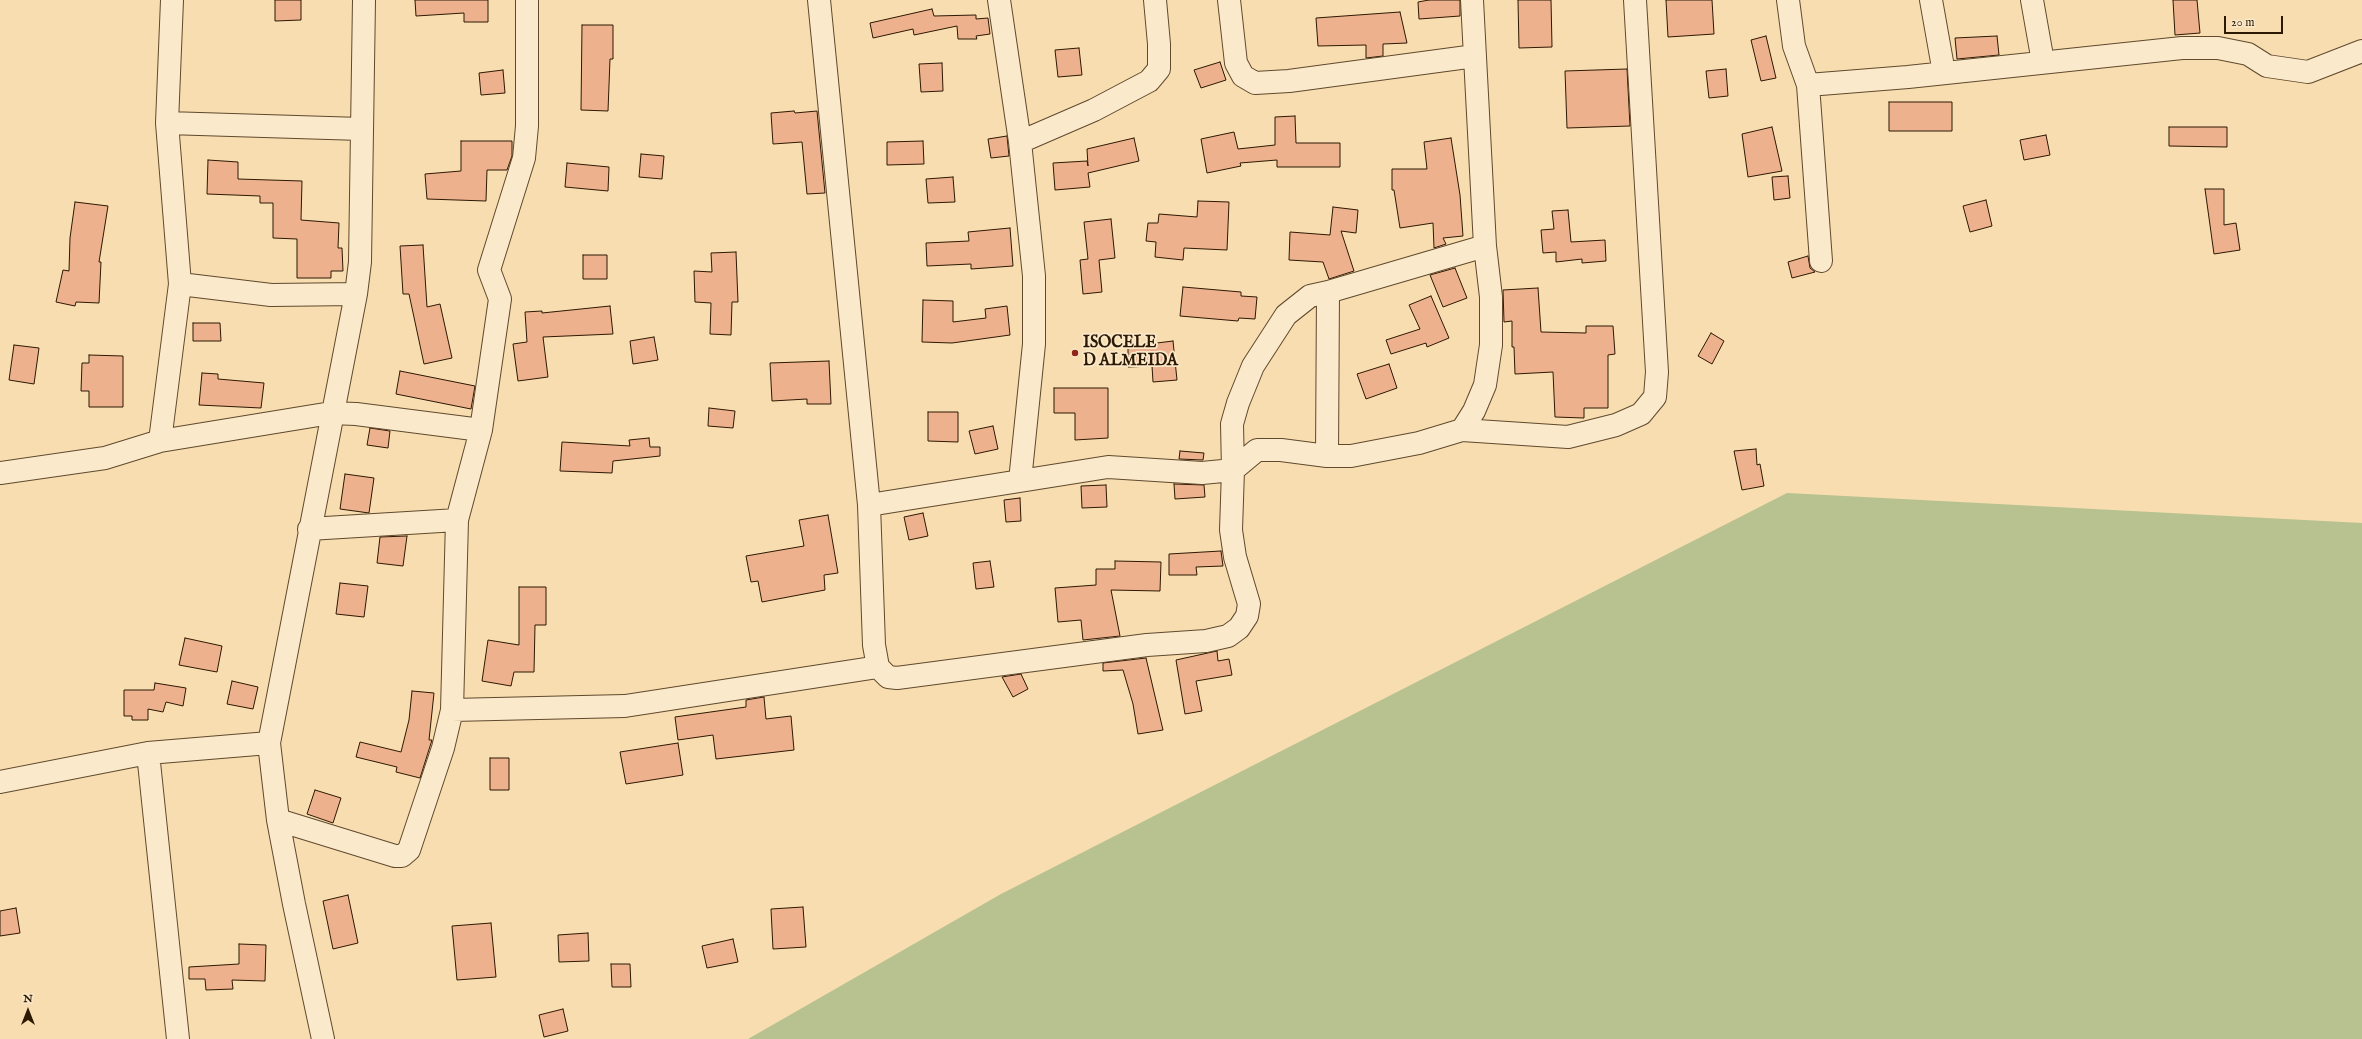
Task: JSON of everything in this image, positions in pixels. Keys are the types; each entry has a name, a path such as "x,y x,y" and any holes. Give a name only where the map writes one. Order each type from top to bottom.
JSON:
{"street":[{"path":"160,441 180,284 167,123 172,0"},
{"path":"323,1039 294,904 278,820 269,743 331,413 356,294 360,262 364,0"},
{"path":"278,820 395,856 402,856 409,850 443,748 452,710 457,520 481,430 500,299 489,270 524,158 527,126 527,0"},
{"path":"819,0 869,506 874,645 878,667 888,677 897,678 1147,644 1206,641 1228,636 1239,628 1247,616 1250,604 1235,557 1231,530 1233,470 1232,424 1238,402 1253,366 1286,315 1310,296 1485,246"},
{"path":"999,0 1020,142 1034,276 1034,344 1020,481"},
{"path":"1020,142 1094,110 1149,81 1159,69 1159,44 1155,0"},
{"path":"1229,0 1236,63 1243,76 1255,84 1290,81 1475,56"},
{"path":"1462,430 1474,411 1485,386 1491,345 1491,297 1485,246 1472,0"},
{"path":"869,506 1108,467 1202,473 1233,470 1257,450 1281,450 1327,456 1381,451 1462,430 1568,437 1616,425 1641,414 1655,397 1657,372 1635,0"},
{"path":"1788,0 1794,46 1808,85 1821,260"},
{"path":"1931,0 1944,73"},
{"path":"2032,0 2043,62"},
{"path":"1808,85 1944,73 2182,48 2218,48 2248,54 2267,66 2308,72 2362,51"},
{"path":"167,123 362,129"},
{"path":"180,284 216,290 271,295 356,294"},
{"path":"1327,456 1328,292"},
{"path":"0,473 105,458 160,441 331,413 356,414 481,430"},
{"path":"309,529 457,520"},
{"path":"452,710 625,706 878,667"},
{"path":"0,782 148,753 269,743"},
{"path":"148,753 178,1039"}],"green space":[{"path":"1787,493 2362,523 2362,1039 748,1039 1001,894"}],"building":[{"path":"275,0 301,0 301,20 275,21"},
{"path":"415,0 488,0 488,22 464,22 464,13 416,16"},
{"path":"1429,0 1460,0 1460,16 1419,19 1418,2"},
{"path":"1518,0 1551,0 1552,47 1519,48"},
{"path":"1666,0 1712,0 1714,34 1668,37"},
{"path":"2173,0 2197,0 2200,33 2175,35"},
{"path":"932,9 934,16 976,15 976,19 988,18 990,34 976,36 977,39 958,39 957,26 914,35 913,29 873,38 870,23"},
{"path":"1400,12 1407,43 1383,44 1383,56 1366,58 1366,45 1318,46 1316,18"},
{"path":"582,25 613,25 613,59 610,59 608,111 581,110"},
{"path":"1766,36 1776,78 1761,81 1751,40"},
{"path":"1997,36 1999,55 1957,59 1955,38"},
{"path":"1079,48 1082,75 1058,77 1055,50"},
{"path":"1220,62 1226,80 1201,88 1194,70"},
{"path":"942,63 943,91 921,92 919,64"},
{"path":"1627,69 1630,126 1567,128 1565,71"},
{"path":"1726,69 1728,96 1709,98 1706,71"},
{"path":"503,70 505,93 481,95 479,73"},
{"path":"1889,102 1952,102 1952,131 1889,131"},
{"path":"794,111 795,113 817,111 825,193 807,194 802,142 773,144 771,113"},
{"path":"1295,116 1296,143 1340,143 1340,167 1277,167 1277,160 1240,163 1241,166 1207,173 1201,139 1234,132 1238,149 1275,145 1275,117"},
{"path":"1772,127 1782,171 1748,177 1742,134"},
{"path":"2169,127 2227,127 2227,147 2169,146"},
{"path":"2046,135 2050,155 2024,160 2020,140"},
{"path":"1007,136 1009,156 991,158 988,139"},
{"path":"1134,138 1139,161 1088,173 1090,187 1055,190 1053,163 1087,161 1088,166 1087,149"},
{"path":"1451,138 1460,195 1463,236 1443,238 1446,244 1434,248 1433,223 1400,228 1394,190 1392,190 1392,169 1427,169 1424,142"},
{"path":"461,141 512,141 512,156 507,170 487,170 486,201 427,199 425,174 461,171"},
{"path":"923,141 924,164 887,165 887,142"},
{"path":"641,154 664,156 662,179 639,177"},
{"path":"208,160 238,162 238,179 302,181 301,220 339,223 338,248 342,248 343,271 331,271 331,278 297,278 297,239 273,238 273,203 260,203 260,196 207,194"},
{"path":"567,163 609,167 608,191 565,187"},
{"path":"1788,176 1790,198 1774,200 1772,177"},
{"path":"953,177 955,202 928,203 926,179"},
{"path":"2205,189 2224,189 2224,225 2236,223 2240,250 2214,254"},
{"path":"1986,200 1992,226 1970,232 1963,206"},
{"path":"1198,201 1229,202 1227,250 1184,248 1183,260 1155,257 1156,242 1146,241 1148,223 1158,223 1159,214 1197,217"},
{"path":"75,202 108,206 99,262 101,262 99,303 76,302 75,306 56,302 63,270 69,271 70,238"},
{"path":"1333,207 1358,210 1356,233 1341,231 1354,271 1329,279 1323,262 1289,260 1290,232 1330,235"},
{"path":"1568,210 1571,242 1605,240 1606,261 1582,263 1582,259 1556,262 1556,252 1543,253 1541,230 1554,229 1552,211"},
{"path":"1111,219 1115,258 1099,260 1102,292 1083,294 1080,260 1088,259 1084,222"},
{"path":"1010,228 1013,266 971,269 971,264 927,266 926,243 969,241 968,232"},
{"path":"423,245 427,307 440,304 452,358 424,364 409,294 403,294 400,246"},
{"path":"736,252 738,302 732,302 731,335 710,334 711,303 695,302 694,271 712,272 711,253"},
{"path":"583,255 607,255 607,279 583,279"},
{"path":"1808,256 1810,268 1815,272 1792,278 1788,262"},
{"path":"1455,268 1467,298 1443,307 1430,275"},
{"path":"1183,287 1241,292 1241,296 1257,297 1255,319 1239,318 1238,321 1180,316"},
{"path":"1538,288 1541,332 1586,333 1586,326 1613,326 1615,354 1608,355 1608,408 1584,408 1584,418 1555,417 1553,372 1515,374 1514,347 1512,347 1512,321 1504,322 1503,290"},
{"path":"1431,296 1449,338 1427,347 1426,343 1391,354 1386,340 1420,329 1409,305"},
{"path":"923,300 953,301 953,322 986,318 985,309 1007,306 1010,335 952,343 922,342"},
{"path":"610,306 613,334 543,337 548,377 518,381 513,344 527,342 525,312 542,311 542,313"},
{"path":"193,323 220,323 221,341 193,341"},
{"path":"1711,333 1724,341 1712,364 1698,356"},
{"path":"654,337 658,360 633,364 630,341"},
{"path":"1173,341 1177,380 1153,382 1152,366 1128,367 1128,346 1149,346 1149,344"},
{"path":"14,345 39,348 34,384 9,380"},
{"path":"89,355 123,356 123,407 89,407 89,391 81,391 82,363 89,363"},
{"path":"829,361 831,404 807,404 807,399 772,401 770,363"},
{"path":"1389,364 1397,388 1366,399 1357,374"},
{"path":"400,371 475,386 471,409 396,394"},
{"path":"202,373 218,374 218,379 264,383 261,408 199,405"},
{"path":"1054,388 1108,388 1108,438 1075,440 1075,413 1054,413"},
{"path":"709,408 735,411 733,428 708,426"},
{"path":"928,412 958,412 958,442 928,441"},
{"path":"993,426 998,449 975,454 969,431"},
{"path":"370,428 390,431 388,448 367,445"},
{"path":"649,438 650,447 660,447 660,456 613,461 612,473 560,471 562,442 630,446 629,440"},
{"path":"1756,449 1757,465 1760,464 1764,486 1742,490 1734,451"},
{"path":"1180,451 1204,453 1203,460 1179,459"},
{"path":"345,474 374,478 369,513 340,509"},
{"path":"1174,484 1204,485 1205,497 1175,499"},
{"path":"1106,485 1107,507 1082,508 1081,486"},
{"path":"1020,498 1021,521 1006,522 1004,500"},
{"path":"923,513 928,536 909,540 904,517"},
{"path":"828,515 838,573 824,575 825,590 762,602 758,581 751,582 746,556 804,546 799,520"},
{"path":"407,536 403,566 377,563 380,537"},
{"path":"1221,551 1223,566 1196,567 1197,575 1169,575 1169,554"},
{"path":"990,561 994,587 976,589 973,563"},
{"path":"1115,561 1161,562 1160,591 1111,590 1120,636 1083,640 1081,620 1058,622 1055,588 1096,585 1096,569 1115,569"},
{"path":"340,583 368,586 364,617 336,614"},
{"path":"519,587 546,587 546,625 535,625 534,672 514,672 511,686 482,681 488,640 519,645"},
{"path":"185,638 222,646 217,672 179,665"},
{"path":"1217,651 1218,661 1229,659 1232,675 1196,681 1202,711 1185,714 1176,660"},
{"path":"1146,658 1163,730 1138,734 1133,704 1123,670 1103,671 1103,663"},
{"path":"1021,674 1028,689 1013,697 1002,677"},
{"path":"232,681 258,687 253,709 227,704"},
{"path":"155,683 186,688 183,706 166,702 163,712 148,709 148,720 132,720 132,716 124,716 124,690 154,690"},
{"path":"412,691 434,693 429,740 432,740 420,778 396,772 397,767 356,757 360,742 401,752 409,720"},
{"path":"764,697 766,719 791,716 794,750 716,759 713,735 678,740 675,717 746,707 746,700"},
{"path":"678,743 683,775 626,784 620,752"},
{"path":"490,758 509,758 509,790 490,790"},
{"path":"315,790 341,798 333,823 307,814"},
{"path":"348,895 358,943 333,949 323,901"},
{"path":"803,907 806,947 773,949 771,909"},
{"path":"16,908 20,933 0,936 0,911"},
{"path":"491,923 496,977 457,980 452,926"},
{"path":"588,933 589,961 559,962 558,935"},
{"path":"733,939 738,962 707,968 702,946"},
{"path":"239,944 266,945 265,981 232,980 233,989 206,990 205,979 189,979 189,967 239,964"},
{"path":"611,964 630,964 631,987 612,987"},
{"path":"563,1009 568,1031 544,1037 539,1015"}],"place":[{"name":"ISOCELE D ALMEIDA","path":"1075,353"}]}
